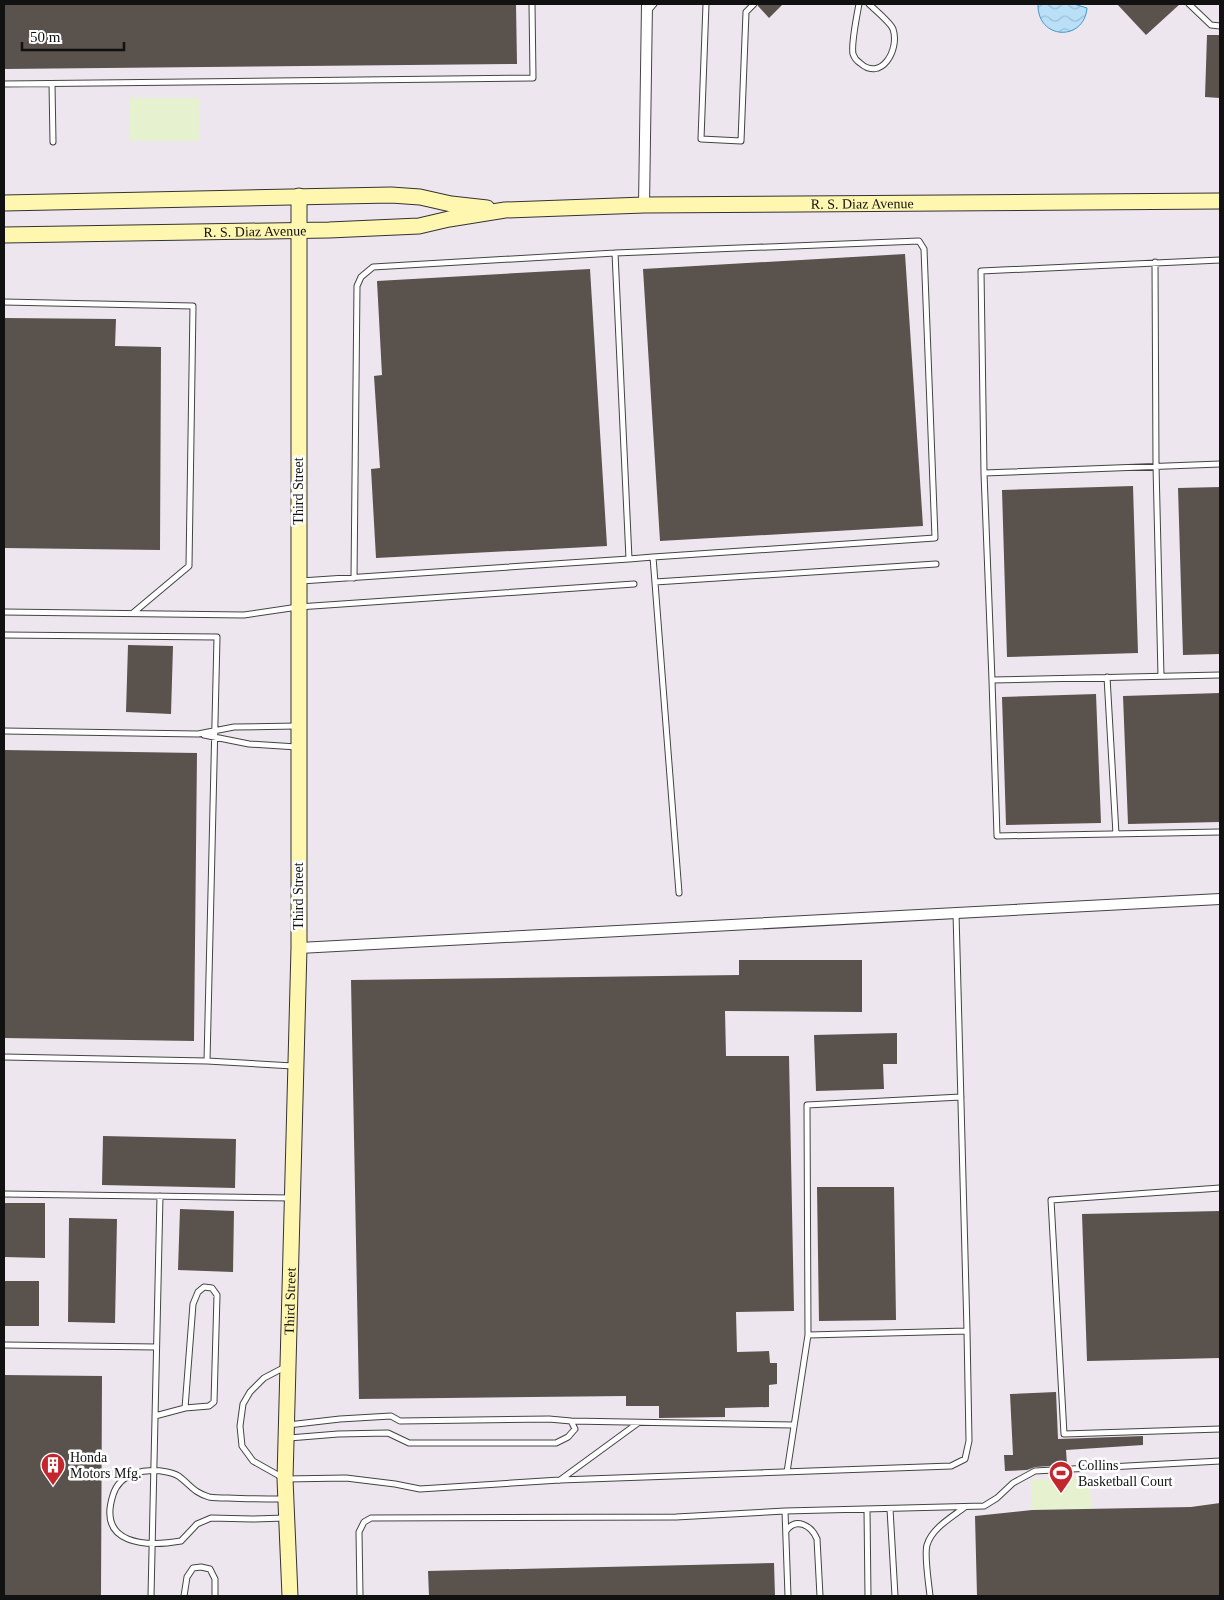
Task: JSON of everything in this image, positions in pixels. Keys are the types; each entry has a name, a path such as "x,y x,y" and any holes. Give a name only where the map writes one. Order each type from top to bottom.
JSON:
{"street":[{"path":"644,205 650,6"},
{"name":"R. S. Diaz Avenue","path":"4,203 392,195 420,197 451,204 505,210"},
{"name":"Third Street","path":"290,1596 285,1479 298,948 299,196"},
{"name":"R. S. Diaz Avenue","path":"4,235 329,230 420,226 449,219 505,210 644,205 1220,201"},
{"path":"298,948 1220,899"}],"lane":[{"path":"4,84 533,78 532,4"},
{"path":"706,4 701,139 741,141 746,12 754,4"},
{"path":"859,4 853,53 866,68 877,68 886,64 893,53 895,39 892,28 869,4"},
{"path":"1189,4 1211,25 1220,26"},
{"path":"52,84 53,142"},
{"path":"298,581 354,578 935,538 924,249 919,241 614,253 373,267 361,277 357,286 354,578"},
{"path":"614,253 629,559"},
{"path":"1220,260 981,271 984,473 997,836 1220,832"},
{"path":"1155,262 1156,466 1162,676"},
{"path":"4,302 193,306 188,566 133,613"},
{"path":"984,473 1220,464"},
{"path":"653,557 679,893"},
{"path":"655,582 936,564"},
{"path":"4,612 244,615 298,608 634,584"},
{"path":"4,635 217,637 206,1061"},
{"path":"992,680 1220,675"},
{"path":"1107,677 1116,834"},
{"path":"214,734 234,727 298,726"},
{"path":"4,731 214,734 249,744 298,747"},
{"path":"288,1366 264,1378 250,1392 243,1404 240,1426 242,1446 253,1461 285,1479 346,1478 420,1489 560,1480 951,1466 965,1459 969,1440 956,913"},
{"path":"4,1056 206,1061 296,1066"},
{"path":"787,1472 808,1335 807,1105 961,1097"},
{"path":"1220,1188 1051,1200 1064,1434 1220,1429"},
{"path":"4,1194 292,1198"},
{"path":"151,1596 160,1196"},
{"path":"155,1416 185,1408 208,1406 214,1402 217,1295 212,1288 204,1287 198,1292 193,1304 185,1408"},
{"path":"808,1335 967,1331"},
{"path":"4,1345 156,1347"},
{"path":"286,1432 340,1419 391,1416 400,1421 549,1419 639,1423 794,1425"},
{"path":"286,1432 388,1433 409,1443 556,1443 568,1437 574,1429 571,1421"},
{"path":"560,1480 639,1423"},
{"path":"360,1596 359,1532 364,1522 371,1518 676,1517 785,1511 984,1506 997,1498 1013,1483 1035,1471 1220,1461"},
{"path":"286,1499 210,1497 196,1492 181,1477 154,1470 127,1477 116,1486 111,1502 111,1523 120,1535 135,1543 152,1544 181,1541 197,1524 211,1518 287,1518"},
{"path":"930,1596 926,1547 931,1536 940,1527 966,1507"},
{"path":"867,1509 868,1596"},
{"path":"890,1509 895,1596"},
{"path":"785,1511 788,1596"},
{"path":"786,1531 789,1527 800,1523 806,1524 814,1534 816,1539 820,1596"},
{"path":"184,1596 187,1577 193,1568 201,1567 210,1569 215,1579 215,1596"}],"shaded area":[{"path":"4,4 1220,4 1220,1596 4,1596"}],"green space":[{"path":"130,98 199,98 199,141 130,141"},
{"name":"Collins Basketball Court","path":"1089,1478 1092,1509 1032,1510 1031,1479"}],"water":[{"path":"1038,4 1074,4 1087,8 1084,19 1078,27 1070,31 1061,32 1052,30 1045,25 1040,16"}],"building":[{"path":"4,4 516,4 517,64 4,69"},
{"path":"758,4 783,4 769,18"},
{"path":"1117,4 1180,4 1146,35"},
{"path":"1207,35 1220,35 1220,98 1205,97"},
{"path":"905,254 923,526 660,541 643,269"},
{"path":"590,269 607,546 376,558 371,469 380,468 374,376 382,375 377,281"},
{"path":"4,318 116,319 115,346 161,347 160,550 4,548"},
{"path":"1133,486 1138,653 1007,657 1002,490"},
{"path":"1220,487 1220,654 1183,655 1178,488"},
{"path":"128,645 173,646 171,714 126,712"},
{"path":"1220,693 1220,822 1128,824 1123,696"},
{"path":"1096,694 1101,823 1006,825 1002,697"},
{"path":"4,750 197,753 194,1041 4,1038"},
{"path":"739,960 862,960 862,1012 725,1011 726,1056 789,1056 794,1311 736,1312 737,1352 769,1351 770,1363 777,1363 777,1384 769,1385 769,1407 725,1408 725,1417 659,1418 659,1406 626,1406 626,1396 359,1399 351,980 739,975"},
{"path":"897,1033 897,1064 883,1064 884,1089 816,1091 814,1035"},
{"path":"103,1136 236,1139 235,1188 102,1185"},
{"path":"817,1187 894,1187 896,1320 819,1321"},
{"path":"4,1203 45,1203 45,1258 4,1257"},
{"path":"180,1209 234,1211 233,1272 178,1270"},
{"path":"1220,1211 1220,1358 1087,1361 1082,1214"},
{"path":"69,1218 117,1219 115,1323 68,1322"},
{"path":"4,1281 39,1281 39,1326 4,1326"},
{"name":"Honda Motors Mfg.","path":"4,1375 102,1376 101,1596 4,1596"},
{"path":"1056,1392 1058,1439 1143,1436 1143,1445 1066,1450 1067,1465 1005,1471 1004,1455 1013,1455 1010,1394"},
{"path":"1220,1503 1220,1596 977,1596 975,1516 1032,1510 1191,1507"},
{"path":"774,1563 775,1596 429,1596 428,1571"}],"place":[{"name":"Honda Motors Mfg.","path":"53,1486"},
{"name":"Collins Basketball Court","path":"1061,1494"}]}
